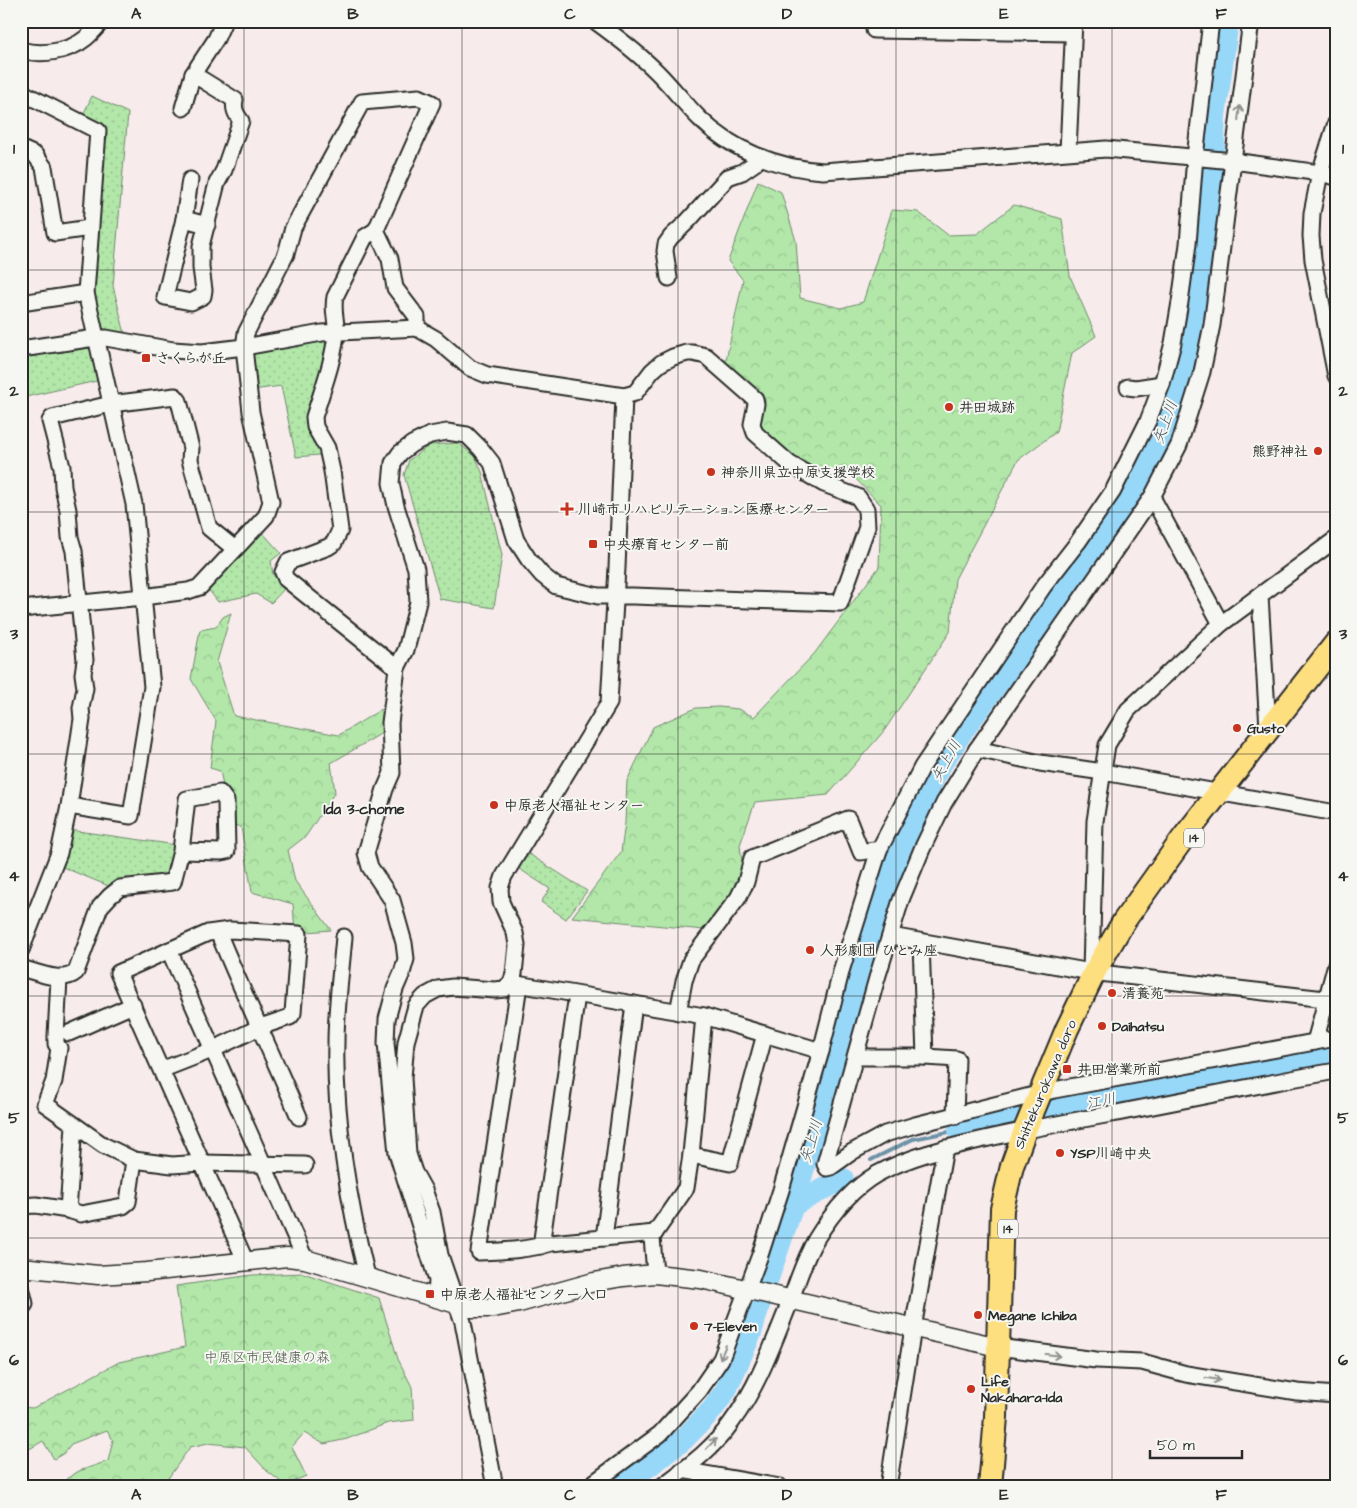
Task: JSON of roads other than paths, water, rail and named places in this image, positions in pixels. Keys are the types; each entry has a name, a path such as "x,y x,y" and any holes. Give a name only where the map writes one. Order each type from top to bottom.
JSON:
{"main road":[{"name":"Shittekurokawa doro","path":"1224,794 1268,728 1336,643"},
{"name":"Shittekurokawa doro","path":"997,1487 1002,1209 1012,1166 1045,1092 1064,1035 1124,921 1156,876 1336,658"},
{"name":"Shittekurokawa doro","path":"990,1487 1001,1348"}],"street":[{"path":"21,50 38,52 65,50 86,38 102,21"},
{"path":"183,108 193,74 216,39 224,21"},
{"path":"595,21 626,44 658,73 683,102 715,133 760,157 802,170 824,171 1106,149 1233,161 1320,172 1336,177"},
{"path":"588,1487 660,1434 699,1391 721,1359 749,1291 781,1190 822,1051 842,968 879,850 922,767 1043,587 1078,542 1113,491 1148,421 1162,384 1173,343 1180,302 1188,244 1195,157 1211,21"},
{"path":"1251,21 1212,325 1202,372 1178,445 1152,497 977,749 944,803 901,900 876,978 856,1057 825,1164 826,1168 832,1167 852,1152 885,1134 1045,1092 1336,1038"},
{"path":"874,30 1074,27 1068,151"},
{"path":"190,180 184,219 166,297 192,302 203,296 201,246 216,183 224,170 241,121 236,115 234,100 193,74"},
{"path":"21,92 98,131 86,293 134,504 152,687 131,816 69,806"},
{"path":"21,609 143,597 188,591 200,587 266,516 271,502 251,412 244,347 246,334 286,254 294,228 362,102 419,97 432,104 376,230 365,236 335,297 333,308 336,332 314,417 315,427 327,448 329,456 340,530 334,543 288,562 283,572 286,579 397,668"},
{"path":"1336,122 1320,172 1312,213 1311,236 1313,260 1333,353 1336,376"},
{"path":"21,150 35,156 44,168 55,233 90,228"},
{"path":"669,278 664,251 671,237 728,177 742,172 760,157"},
{"path":"184,219 207,225"},
{"path":"376,230 390,258 395,288 417,317 417,328"},
{"path":"21,303 86,293"},
{"path":"21,350 95,338 106,338 173,350 202,352 244,347 322,333 417,328 436,340 470,368 487,375 624,396 635,393 652,371 667,360 686,353 706,356 755,399 756,404 752,424 755,433 803,473 824,484 858,497 866,508 868,522 840,603 598,596 556,586 542,575 529,560 516,540 492,463 482,449 467,435 447,432 430,435 412,444 400,453 393,463 391,483 396,506 416,569 418,602 406,650 397,668 390,723 392,773 385,789 366,853 370,867 392,900 404,943 406,959 387,1019 386,1042 397,1153 437,1280 436,1297"},
{"path":"1128,387 1136,388 1162,384"},
{"path":"21,950 59,853 69,806 85,688 83,674 85,660 74,551 70,537 62,466 50,421 52,418 111,404 175,396 179,400 191,448 190,460 209,528 235,549"},
{"path":"624,396 609,703 504,876 500,888 501,902 515,933 518,945 514,974 515,984 480,1252 509,1251 552,1243 655,1233"},
{"path":"1152,497 1221,624"},
{"path":"1096,972 1095,821 1108,745 1128,710 1221,624 1336,539"},
{"path":"1260,596 1268,728"},
{"path":"977,749 1040,763 1103,772 1336,813"},
{"path":"21,968 59,978 71,977 76,972 100,907 110,896 120,888 173,882 181,851 187,799 220,793 226,801 228,851 181,851"},
{"path":"678,1012 684,981 691,960 738,898 746,882 752,858 848,819 861,852 879,850"},
{"path":"161,1070 212,1050 260,1026 290,1017 293,1013 299,934 230,930 208,933 118,973 245,1260"},
{"path":"218,932 236,979 260,1026 300,1117"},
{"path":"891,936 1096,972 1325,999"},
{"path":"344,937 336,1044 338,1116 359,1243 367,1276"},
{"path":"921,942 925,1057"},
{"path":"169,950 305,1259"},
{"path":"1315,1042 1325,999 1336,964"},
{"path":"59,978 56,1036 56,1044 59,1048 54,1082 45,1104 103,1145 134,1160 172,1165 202,1162 305,1165"},
{"path":"495,1487 465,1330 440,1255 432,1212 408,1154 403,1078 406,1042 416,1006 425,996 438,989 453,987 495,990 504,989 515,984 704,1016 822,1051"},
{"path":"541,1246 577,995"},
{"path":"604,1238 634,1004"},
{"path":"69,1033 133,1005"},
{"path":"656,1274 652,1237 686,1188 691,1155 704,1016"},
{"path":"691,1155 730,1163 765,1034"},
{"path":"856,1057 957,1059 955,1116"},
{"path":"661,1487 699,1458 730,1425 745,1402 765,1364 802,1265 815,1240 833,1214 854,1190 879,1173 945,1148 1029,1129 1336,1071"},
{"path":"68,1210 74,1126"},
{"path":"888,1487 912,1328 945,1148"},
{"path":"21,1206 36,1204 81,1214 123,1206 128,1202 134,1160"},
{"path":"21,1267 98,1275 147,1272 287,1256 367,1276 470,1308 493,1308 594,1282 656,1274 701,1279 1001,1348 1096,1360 1142,1362 1186,1374 1297,1392 1336,1395"},
{"path":"21,1287 25,1304 21,1309"},
{"path":"682,1470 746,1484 780,1487"}],"waterway":[{"name":"矢上川","path":"621,1487 683,1440 712,1410 726,1390 751,1333 793,1205 858,985 884,888 919,810 938,769 962,732 1099,542 1155,451 1187,363 1195,321 1205,248 1213,164 1215,116 1228,21"},
{"name":"江川","path":"959,1130 1065,1107 1281,1066 1336,1053"},
{"name":"江川","path":"871,1160 913,1139 959,1130"},
{"name":"江川","path":"793,1205 843,1179"}],"place":[{"name":"さくらが丘","path":"146,358"},
{"name":"井田城跡","path":"949,407"},
{"name":"熊野神社","path":"1318,451"},
{"name":"神奈川県立中原支援学校","path":"711,472"},
{"name":"川崎市リハビリテーション医療センター","path":"567,509"},
{"name":"中央療育センター前","path":"593,544"},
{"name":"Gusto","path":"1237,728"},
{"name":"中原老人福祉センター","path":"494,805"},
{"name":"人形劇団 ひとみ座","path":"810,950"},
{"name":"清養苑","path":"1112,993"},
{"name":"Daihatsu","path":"1102,1026"},
{"name":"井田営業所前","path":"1067,1069"},
{"name":"YSP川崎中央","path":"1060,1153"},
{"name":"中原老人福祉センター入口","path":"430,1294"},
{"name":"Megane Ichiba","path":"978,1315"},
{"name":"7-Eleven","path":"694,1326"},
{"name":"Life Nakahara-Ida","path":"971,1389"}],"district":[{"name":"Ida 3-chome","path":"364,809"}],"park label":[{"name":"中原区市民健康の森","path":"267,1357"}]}
